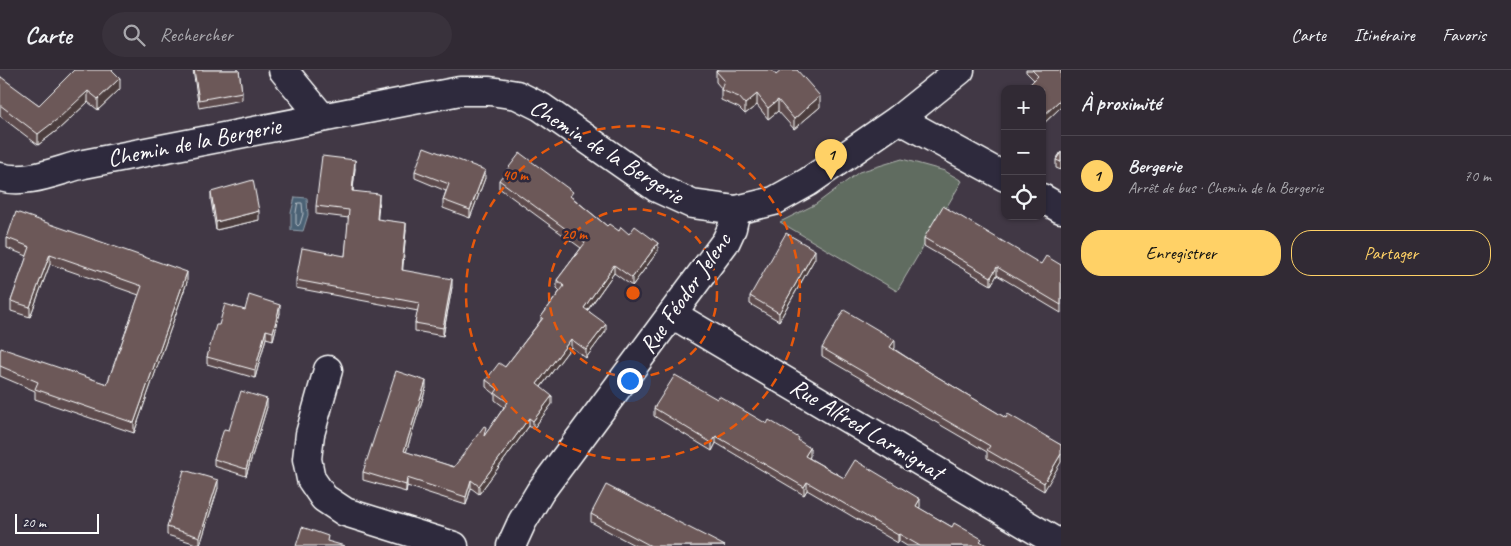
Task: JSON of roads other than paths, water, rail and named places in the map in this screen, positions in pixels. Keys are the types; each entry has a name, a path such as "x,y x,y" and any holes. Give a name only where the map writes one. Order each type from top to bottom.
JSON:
{"street":[{"path":"283,70 321,116"},
{"name":"Chemin de la Bergerie","path":"0,176 27,179 84,164 321,116 460,90 490,91 517,96 541,107 657,188 692,204 736,210 774,201 808,182 899,119 960,70"},
{"path":"899,119 1003,175"},
{"path":"1046,200 1061,209"},
{"name":"Rue Féodor Jelenc","path":"511,546 522,522 540,492 726,241 732,228 736,210"},
{"name":"Rue Alfred Larmignat","path":"672,314 1061,545"},
{"path":"328,370 310,434 307,459 311,479 324,498 345,512 454,546"}],"water":[{"path":"295,197 307,198 308,215 303,231 291,230 291,213"}],"place":[{"name":"Bergerie","path":"831,180"}]}
